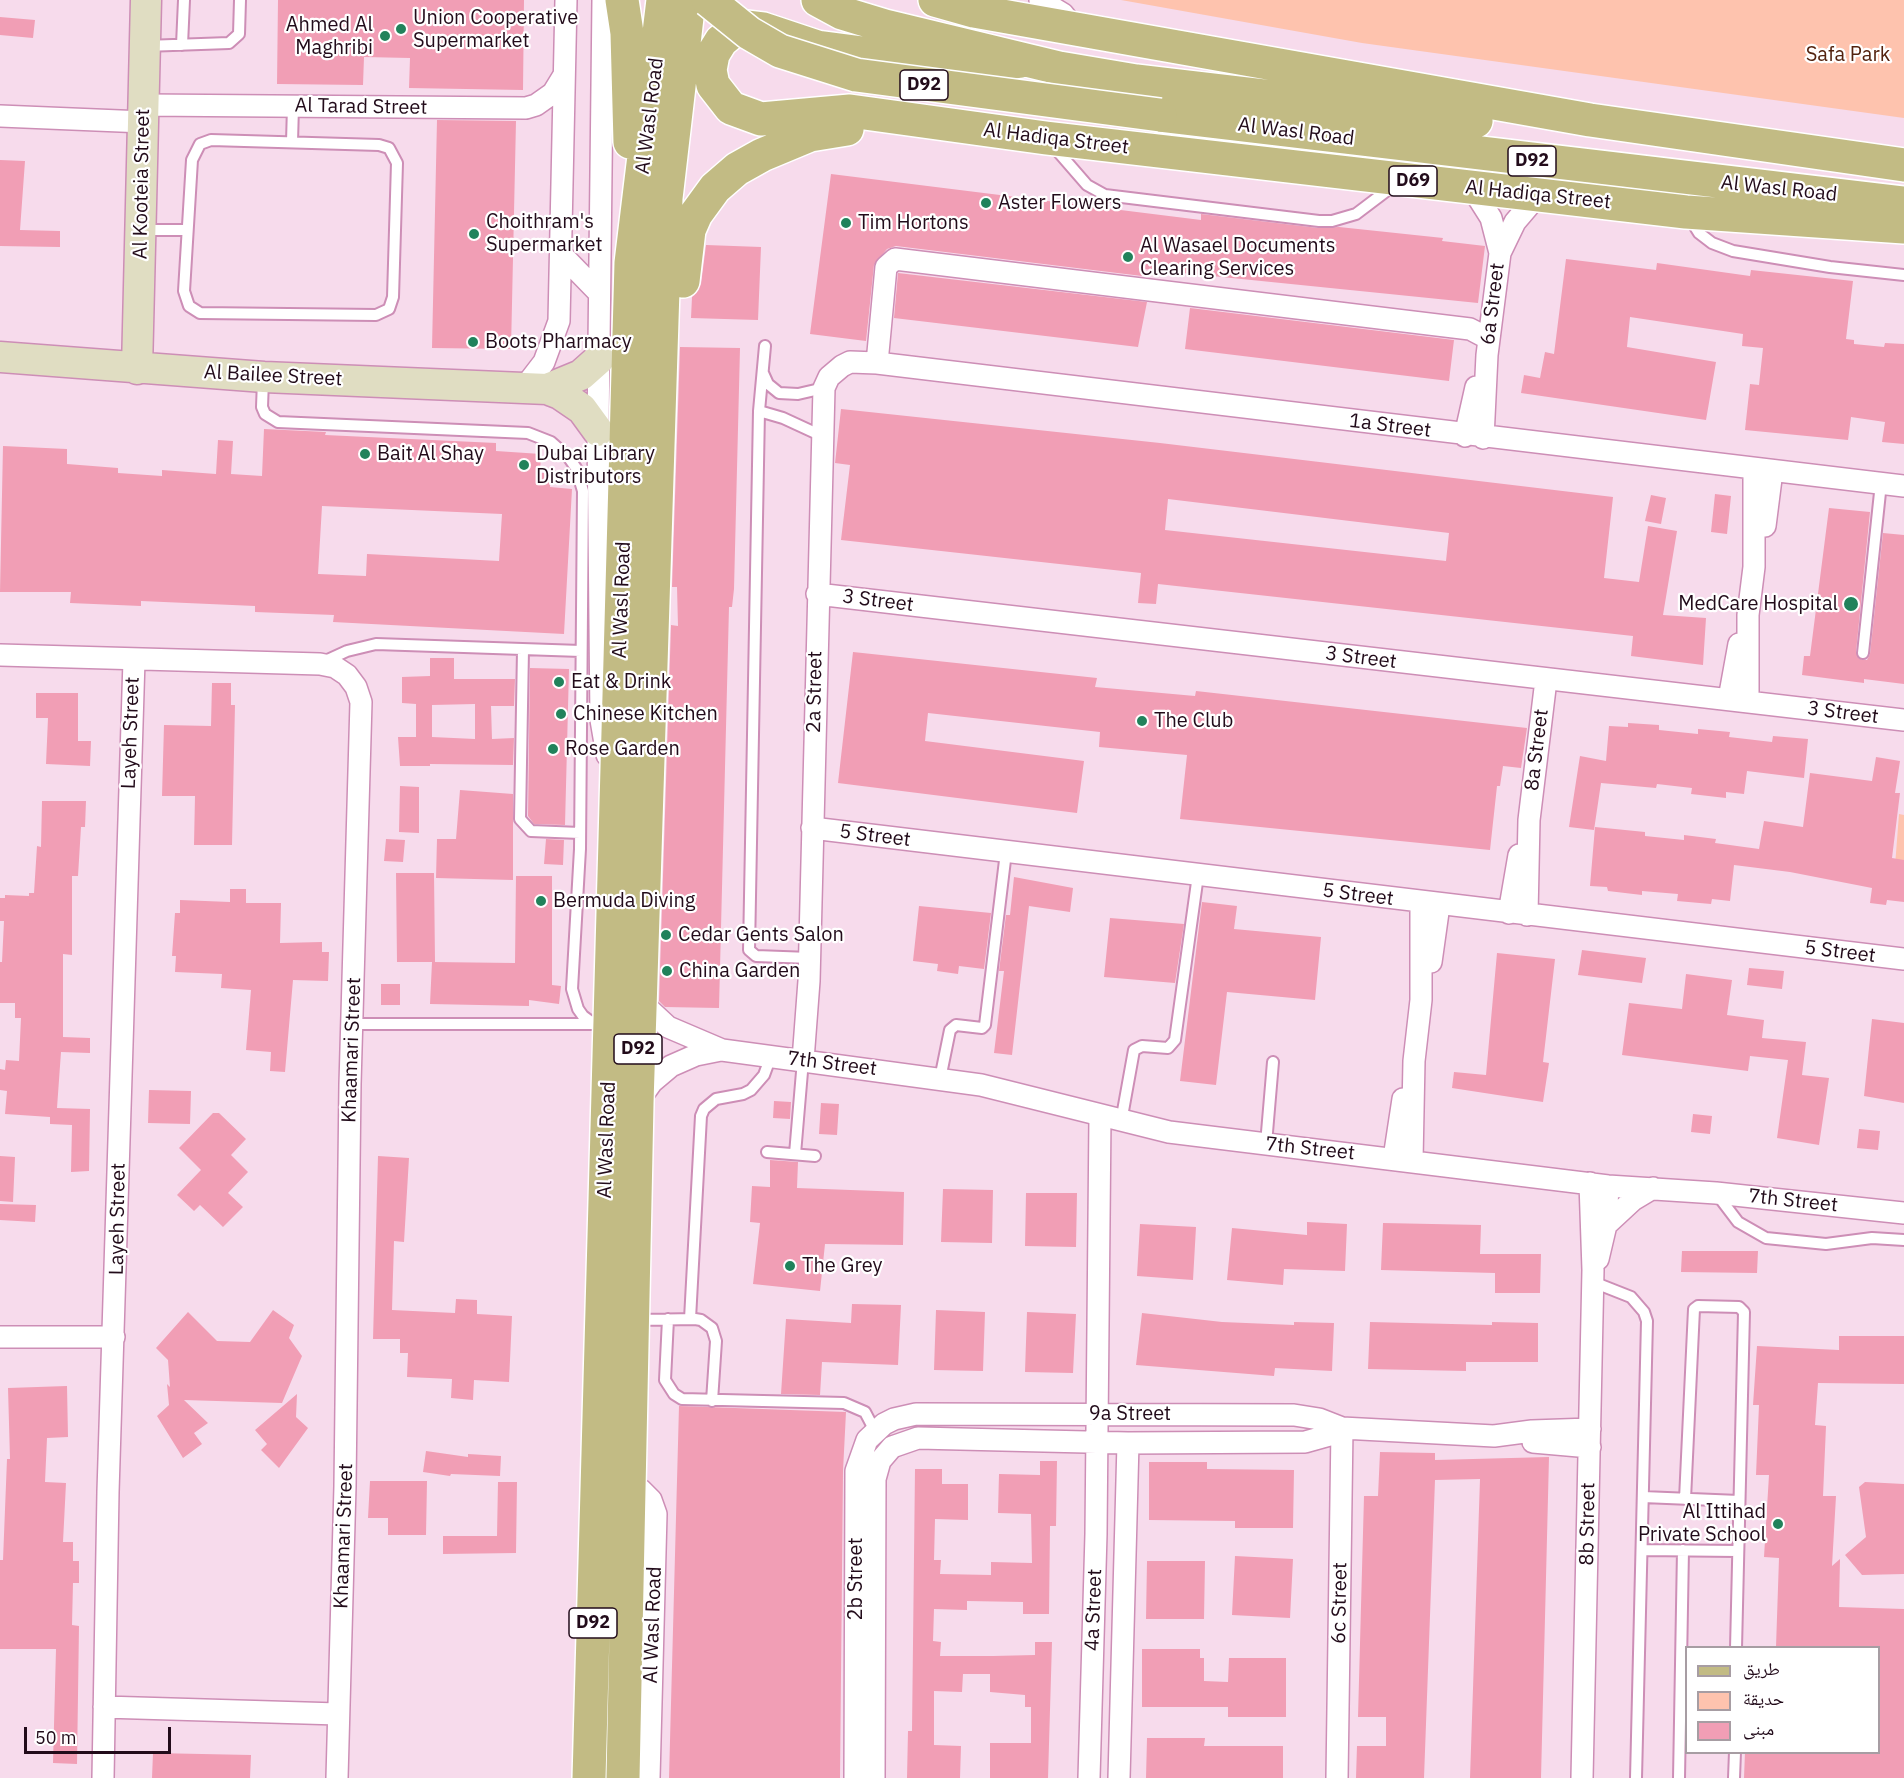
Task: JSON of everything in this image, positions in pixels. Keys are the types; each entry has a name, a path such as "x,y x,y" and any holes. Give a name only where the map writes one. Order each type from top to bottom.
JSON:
{"main road":[{"path":"622,0 630,97 631,262"},
{"name":"Al Wasl Road","path":"589,1778 602,1025 616,788 631,262 663,0"},
{"name":"Al Wasl Road","path":"623,1778 637,1103 666,198 688,0"},
{"name":"Al Wasl Road","path":"708,0 749,33 780,51 856,75 1160,116 1904,203"},
{"path":"818,0 842,13 1022,60 1136,81 1531,128 1561,128 1590,120"},
{"path":"934,0 974,11 1076,30 1590,120 1904,165"},
{"path":"924,123 850,111 761,119 745,115 731,108 713,85 710,70 713,54 721,41 733,31 746,27 763,29 817,47 954,65 988,65 1022,60"},
{"path":"662,320 670,310 682,286 689,230 696,214 715,188 737,170 762,155 810,135 867,127 924,123"},
{"name":"Al Hadiqa Street","path":"924,123 1686,212 1904,227"}],"street":[{"name":"Al Kooteia Street","path":"137,369 146,0"},
{"path":"536,389 559,321 566,0"},
{"path":"603,0 598,431 591,547 603,740 616,788"},
{"path":"1040,0 1064,14 1076,30"},
{"name":"Al Tarad Street","path":"0,116 144,113 293,106 526,108 536,105 553,93 564,75"},
{"name":"6a Street","path":"1472,188 1491,218 1500,253"},
{"name":"6a Street","path":"1474,437 1500,253 1515,222 1538,195"},
{"path":"562,255 599,293"},
{"path":"824,388 829,377 850,362 877,363 886,267 895,259 1470,329 1488,347"},
{"name":"Al Bailee Street","path":"0,357 264,377 536,389 560,394 582,410 598,431"},
{"name":"Al Bailee Street","path":"536,389 581,375 599,359"},
{"name":"1a Street","path":"877,363 1474,437 1904,486"},
{"name":"2a Street","path":"803,1060 810,958 824,388"},
{"path":"1739,700 1740,639 1748,615 1754,567 1762,543 1763,470"},
{"name":"3 Street","path":"818,594 1904,720"},
{"name":"Khaamari Street","path":"0,655 320,664 335,667 347,675 356,687 361,702 352,1024 345,1486 337,1778"},
{"name":"Layeh Street","path":"103,1778 134,660"},
{"name":"8a Street","path":"1518,914 1546,680"},
{"name":"5 Street","path":"812,828 1430,904 1904,959"},
{"path":"1403,1159 1421,1000 1429,975 1430,904"},
{"name":"7th Street","path":"640,1001 668,1027 722,1050 981,1085 1121,1122 1201,1137 1403,1159 1599,1184 1716,1193 1904,1213"},
{"name":"7th Street","path":"637,1103 652,1082 671,1066 696,1055 722,1050"},
{"name":"4a Street","path":"1089,1778 1096,1534 1100,1116"},
{"path":"1548,1178 1598,1223 1653,1188"},
{"name":"8b Street","path":"1582,1778 1593,1276 1599,1184"},
{"path":"0,1337 114,1337"},
{"name":"9a Street","path":"875,1431 894,1419 916,1414 1096,1413 1307,1416 1342,1428 1494,1436 1532,1431 1590,1438"},
{"name":"9a Street","path":"918,1438 1128,1443 1305,1442 1330,1436 1342,1428"},
{"name":"6c Street","path":"1337,1778 1342,1428"},
{"name":"2b Street","path":"855,1778 856,1471 862,1450 875,1431"},
{"name":"2b Street","path":"874,1778 876,1470 892,1447 900,1442 918,1438"},
{"name":"4a Street","path":"1119,1778 1128,1443"},
{"name":"Al Wasl Road","path":"629,1483 651,1500 656,1514 649,1778"},
{"path":"1096,1534 1126,1536"},
{"path":"104,1707 338,1713"}],"lane":[{"path":"182,45 184,0"},
{"path":"145,46 225,45 235,40 239,34 240,0"},
{"path":"292,142 293,106"},
{"path":"1046,138 1087,185 1106,195 1307,220 1332,221 1356,214 1402,180"},
{"path":"211,140 379,145 389,148 395,157 392,304 386,312 200,314 189,306 184,291 187,230 192,160 200,144 211,140"},
{"path":"1686,212 1699,233 1712,243 1733,251 1830,267 1904,275"},
{"path":"142,230 187,230"},
{"path":"765,346 759,411 749,950 756,956 810,958"},
{"path":"763,373 768,384 778,393 798,394 824,388"},
{"path":"264,377 262,407 265,414 278,422 528,433 551,442 569,458 580,479 591,547 581,651 580,833 572,989 578,1009 602,1025"},
{"path":"759,411 783,418 822,436"},
{"path":"1863,653 1881,483"},
{"path":"320,664 347,651 376,644 581,651"},
{"path":"524,650 520,819 531,831 580,833"},
{"path":"940,1079 950,1029 956,1025 982,1028 985,1025 1006,852"},
{"path":"1121,1122 1134,1050 1142,1046 1168,1048 1175,1040 1198,875"},
{"path":"352,1024 602,1025"},
{"path":"690,1319 701,1116 704,1109 716,1099 752,1090 764,1075 771,1056"},
{"path":"795,1154 803,1060"},
{"path":"1266,1144 1273,1062"},
{"path":"767,1152 815,1156"},
{"path":"1716,1193 1738,1222 1766,1238 1826,1244 1872,1238 1904,1240"},
{"path":"1593,1276 1631,1297 1644,1312 1647,1321 1636,1778"},
{"path":"1685,1499 1694,1309 1698,1306 1739,1307 1744,1312 1736,1646"},
{"path":"668,1319 665,1371 669,1388 682,1399 844,1403 865,1412 875,1431"},
{"path":"632,1320 690,1319 707,1323 715,1334 712,1401"},
{"path":"1643,1497 1739,1501"},
{"path":"1642,1550 1738,1551"},
{"path":"1679,1778 1683,1550"},
{"path":"1734,1754 1734,1778"}],"green space":[{"name":"Safa Park","path":"1121,0 1904,0 1904,118 1362,43"},
{"path":"1899,814 1904,815 1904,867 1895,866"}],"building":[{"name":"Union Cooperative Supermarket","path":"278,0 524,0 523,90 409,88 410,58 364,57 363,85 277,84"},
{"path":"0,17 35,20 33,38 0,35"},
{"name":"Choithram's Supermarket","path":"437,120 516,121 511,349 432,348"},
{"path":"0,160 25,161 20,230 60,231 60,247 0,246"},
{"path":"831,174 1201,220 1201,214 1318,228 1339,227 1443,238 1442,241 1485,246 1478,303 1143,269 1142,276 896,246 887,249 874,265 866,341 810,334"},
{"path":"706,245 761,247 758,320 691,318 692,297 701,284"},
{"path":"1566,259 1656,270 1657,263 1750,276 1751,270 1853,281 1846,339 1854,340 1854,344 1884,347 1885,343 1904,344 1904,444 1882,442 1885,422 1851,417 1848,440 1745,430 1750,384 1759,385 1763,348 1742,346 1743,334 1630,317 1627,347 1716,362 1706,420 1521,393 1524,375 1540,378 1545,352 1554,354"},
{"path":"898,273 1147,302 1138,347 894,318"},
{"path":"1190,308 1454,340 1449,381 1185,349"},
{"path":"680,347 740,348 734,589 732,607 729,607 719,1008 665,1007 659,1001 671,625 678,626 677,587 672,587"},
{"path":"841,409 1160,443 1613,497 1604,578 1639,582 1648,526 1677,531 1663,615 1706,618 1703,665 1631,656 1633,636 1158,584 1156,604 1138,603 1141,573 841,540 850,465 835,463","holes":["1168,499 1449,533 1446,561 1165,530"]},
{"path":"264,429 326,432 325,435 496,443 496,451 541,454 540,473 551,473 550,487 572,489 564,634 333,622 334,615 255,612 255,606 141,601 141,606 70,603 71,592 0,592 3,446 67,449 67,464 118,468 118,473 162,476 162,470 216,474 218,440 233,441 231,474 262,476","holes":["322,506 502,514 499,561 367,554 366,576 318,574"]},
{"path":"1715,494 1731,496 1727,534 1711,532"},
{"path":"1651,495 1666,498 1661,524 1645,521"},
{"name":"MedCare Hospital","path":"1829,508 1870,512 1856,652 1862,660 1867,660 1870,654 1883,533 1904,535 1904,684 1864,679 1864,683 1802,675 1804,656 1810,656"},
{"path":"853,652 1097,678 1095,687 1195,696 1196,691 1527,728 1521,768 1503,766 1500,786 1497,786 1490,850 1180,819 1187,755 1099,747 1100,732 928,713 925,741 1084,761 1077,813 838,783"},
{"path":"430,658 454,658 454,679 515,679 514,706 491,706 492,739 514,738 513,765 400,766 398,737 416,737 416,704 402,703 402,677 430,676","holes":["475,704 475,739 432,737 432,705"]},
{"path":"530,668 569,669 565,825 534,824 528,816"},
{"path":"212,683 231,683 231,705 235,705 232,845 194,845 195,796 162,796 164,725 211,726"},
{"path":"36,693 78,693 78,741 91,741 90,766 46,764 48,718 36,718"},
{"path":"1628,723 1659,725 1659,730 1698,734 1698,729 1730,732 1729,737 1772,742 1773,736 1808,739 1804,778 1747,771 1744,794 1726,792 1726,798 1691,794 1692,788 1657,784 1656,788 1601,783 1594,830 1569,827 1580,756 1606,761 1609,726 1628,727"},
{"path":"1876,757 1900,761 1895,793 1900,793 1892,858 1904,860 1904,902 1887,900 1886,905 1870,903 1872,888 1790,872 1734,865 1730,901 1712,899 1711,904 1677,901 1678,894 1642,891 1642,895 1608,891 1607,887 1590,886 1595,827 1645,832 1645,836 1684,840 1684,835 1716,839 1715,843 1759,849 1764,821 1803,827 1810,773 1872,781"},
{"path":"400,786 419,787 419,833 399,832"},
{"path":"460,790 513,794 513,880 436,878 437,839 456,839"},
{"path":"42,801 86,801 85,827 81,827 78,876 72,876 72,955 63,954 63,1037 90,1038 90,1053 61,1052 57,1108 90,1109 89,1171 71,1172 72,1125 50,1124 50,1117 5,1114 7,1091 0,1090 0,1069 5,1070 6,1060 19,1061 21,1018 15,1018 15,1003 0,1003 0,962 2,962 4,921 0,921 0,898 5,898 5,895 29,896 29,893 34,893 37,846 41,847"},
{"path":"386,839 405,840 403,862 384,861"},
{"path":"546,839 564,840 563,865 544,864"},
{"path":"396,873 434,873 435,962 397,962"},
{"path":"516,876 552,876 552,985 561,986 559,1004 529,1000 529,1006 430,1004 432,962 515,963"},
{"path":"1014,877 1073,888 1070,912 1029,906 1012,1055 994,1053 1004,971 999,971 1006,915 1010,915"},
{"path":"230,889 246,889 246,903 281,903 280,943 322,942 322,952 329,952 328,981 293,980 285,1072 270,1071 271,1052 246,1050 251,990 221,988 222,974 175,972 176,956 172,956 175,913 180,913 180,900 230,902"},
{"path":"1202,902 1237,906 1234,929 1321,937 1315,1000 1227,992 1216,1085 1180,1081"},
{"path":"919,906 991,913 984,969 959,966 958,974 937,971 938,964 913,961"},
{"path":"1110,918 1184,924 1175,983 1104,977"},
{"path":"1582,950 1646,958 1642,983 1578,975"},
{"path":"1497,953 1555,959 1543,1062 1549,1063 1543,1102 1452,1088 1454,1072 1486,1075"},
{"path":"1749,968 1784,971 1782,989 1747,985"},
{"path":"1686,974 1732,980 1727,1015 1764,1020 1762,1038 1806,1042 1802,1075 1829,1078 1819,1145 1777,1138 1788,1060 1750,1056 1748,1071 1622,1055 1629,1003 1682,1009"},
{"path":"381,984 400,984 400,1005 381,1005"},
{"path":"1872,1019 1904,1023 1904,1103 1864,1096"},
{"path":"149,1090 191,1091 190,1124 148,1123"},
{"path":"774,1101 791,1102 790,1119 773,1118"},
{"path":"821,1103 839,1104 837,1135 819,1134"},
{"path":"213,1113 219,1113 246,1139 231,1155 248,1172 228,1193 243,1207 223,1227 200,1205 194,1211 177,1195 201,1170 179,1148"},
{"path":"1693,1114 1712,1116 1710,1134 1691,1132"},
{"path":"1859,1129 1880,1131 1878,1150 1857,1148"},
{"path":"0,1156 15,1157 13,1202 0,1201"},
{"path":"378,1156 409,1158 404,1242 394,1241 392,1310 455,1313 456,1299 477,1300 477,1314 512,1316 509,1382 474,1380 473,1400 451,1398 452,1379 407,1377 408,1353 400,1353 400,1339 373,1339"},
{"path":"770,1160 798,1162 797,1188 904,1192 903,1245 825,1244 820,1291 753,1284 760,1223 750,1222 752,1186 770,1187"},
{"path":"943,1189 993,1190 992,1243 941,1242"},
{"path":"1026,1193 1077,1193 1076,1247 1025,1246"},
{"path":"0,1204 36,1205 35,1222 0,1220"},
{"path":"1307,1222 1347,1224 1345,1271 1284,1269 1283,1285 1227,1280 1232,1228 1307,1235"},
{"path":"1383,1223 1481,1225 1480,1254 1541,1254 1540,1293 1495,1293 1495,1273 1381,1270"},
{"path":"1140,1224 1196,1227 1193,1280 1137,1276"},
{"path":"1682,1251 1758,1251 1757,1273 1681,1272"},
{"path":"852,1304 901,1305 898,1365 822,1362 820,1395 781,1394 786,1319 851,1323"},
{"path":"273,1310 294,1325 289,1338 302,1356 282,1403 184,1400 208,1423 194,1433 202,1444 183,1458 157,1416 169,1405 167,1384 170,1387 168,1360 156,1348 188,1312 217,1341 250,1342"},
{"path":"936,1310 985,1312 983,1371 934,1370"},
{"path":"1027,1312 1076,1314 1073,1373 1025,1372"},
{"path":"1142,1313 1222,1322 1294,1325 1294,1322 1334,1323 1332,1371 1275,1368 1274,1376 1136,1365"},
{"path":"1370,1322 1492,1325 1492,1322 1538,1323 1538,1362 1466,1362 1466,1371 1368,1369"},
{"path":"1839,1336 1904,1336 1904,1384 1818,1383 1815,1425 1826,1426 1823,1496 1836,1496 1832,1566 1840,1559 1839,1607 1904,1609 1904,1778 1744,1778 1745,1754 1880,1754 1880,1646 1776,1646 1779,1558 1764,1557 1769,1475 1756,1475 1759,1405 1753,1405 1757,1346 1839,1350"},
{"path":"67,1386 68,1437 47,1438 45,1482 66,1483 63,1542 73,1542 73,1561 79,1561 79,1583 73,1583 72,1625 79,1626 77,1764 53,1763 56,1649 0,1649 0,1560 3,1560 7,1459 10,1459 8,1388"},
{"path":"297,1394 296,1417 308,1428 279,1468 261,1450 267,1444 255,1430"},
{"path":"679,1406 846,1412 843,1471 840,1778 669,1778"},
{"path":"426,1451 468,1457 468,1454 501,1456 500,1476 451,1474 450,1476 423,1472"},
{"path":"1380,1452 1435,1453 1435,1460 1549,1457 1541,1778 1470,1778 1480,1479 1435,1480 1424,1778 1356,1778 1357,1746 1386,1746 1386,1717 1358,1717 1364,1496 1378,1496"},
{"path":"1040,1461 1057,1461 1056,1526 1050,1526 1049,1614 1023,1614 1023,1602 967,1601 967,1610 934,1609 933,1641 941,1642 940,1656 1035,1655 1035,1642 1052,1642 1048,1778 990,1778 990,1743 1031,1743 1031,1707 1025,1707 1025,1695 990,1692 990,1674 963,1674 962,1692 934,1691 934,1745 961,1746 960,1778 907,1778 908,1731 912,1731 915,1469 942,1469 942,1484 968,1484 968,1520 935,1519 934,1560 941,1560 940,1574 991,1575 991,1562 1032,1563 1031,1514 998,1513 999,1474 1040,1475"},
{"path":"1149,1462 1207,1462 1207,1469 1294,1470 1293,1528 1235,1528 1235,1521 1149,1520"},
{"path":"370,1481 427,1481 426,1535 388,1535 388,1518 368,1518"},
{"path":"498,1482 517,1482 516,1553 443,1554 443,1536 497,1536"},
{"path":"1865,1482 1904,1484 1904,1574 1862,1575 1845,1555 1866,1537 1859,1487"},
{"path":"1235,1556 1293,1559 1290,1618 1232,1615"},
{"path":"1147,1561 1205,1561 1204,1619 1146,1619"},
{"path":"1142,1649 1200,1649 1200,1658 1204,1658 1204,1681 1228,1682 1229,1658 1286,1658 1286,1717 1228,1717 1228,1707 1142,1707"},
{"path":"1147,1738 1205,1738 1204,1746 1283,1746 1283,1778 1146,1778"},
{"path":"153,1753 251,1755 250,1778 152,1778"}],"place":[{"name":"Union Cooperative Supermarket","path":"401,29"},
{"name":"Ahmed Al Maghribi","path":"385,36"},
{"name":"Aster Flowers","path":"986,203"},
{"name":"Tim Hortons","path":"846,223"},
{"name":"Choithram's Supermarket","path":"474,234"},
{"name":"Al Wasael Documents Clearing Services","path":"1128,257"},
{"name":"Boots Pharmacy","path":"473,342"},
{"name":"Bait Al Shay","path":"365,454"},
{"name":"Dubai Library Distributors","path":"524,465"},
{"name":"MedCare Hospital","path":"1851,604"},
{"name":"Eat & Drink","path":"559,682"},
{"name":"Chinese Kitchen","path":"561,714"},
{"name":"The Club","path":"1142,721"},
{"name":"Rose Garden","path":"553,749"},
{"name":"Bermuda Diving","path":"541,901"},
{"name":"Cedar Gents Salon","path":"666,935"},
{"name":"China Garden","path":"667,971"},
{"name":"The Grey","path":"790,1266"},
{"name":"Al Ittihad Private School","path":"1778,1524"}]}
